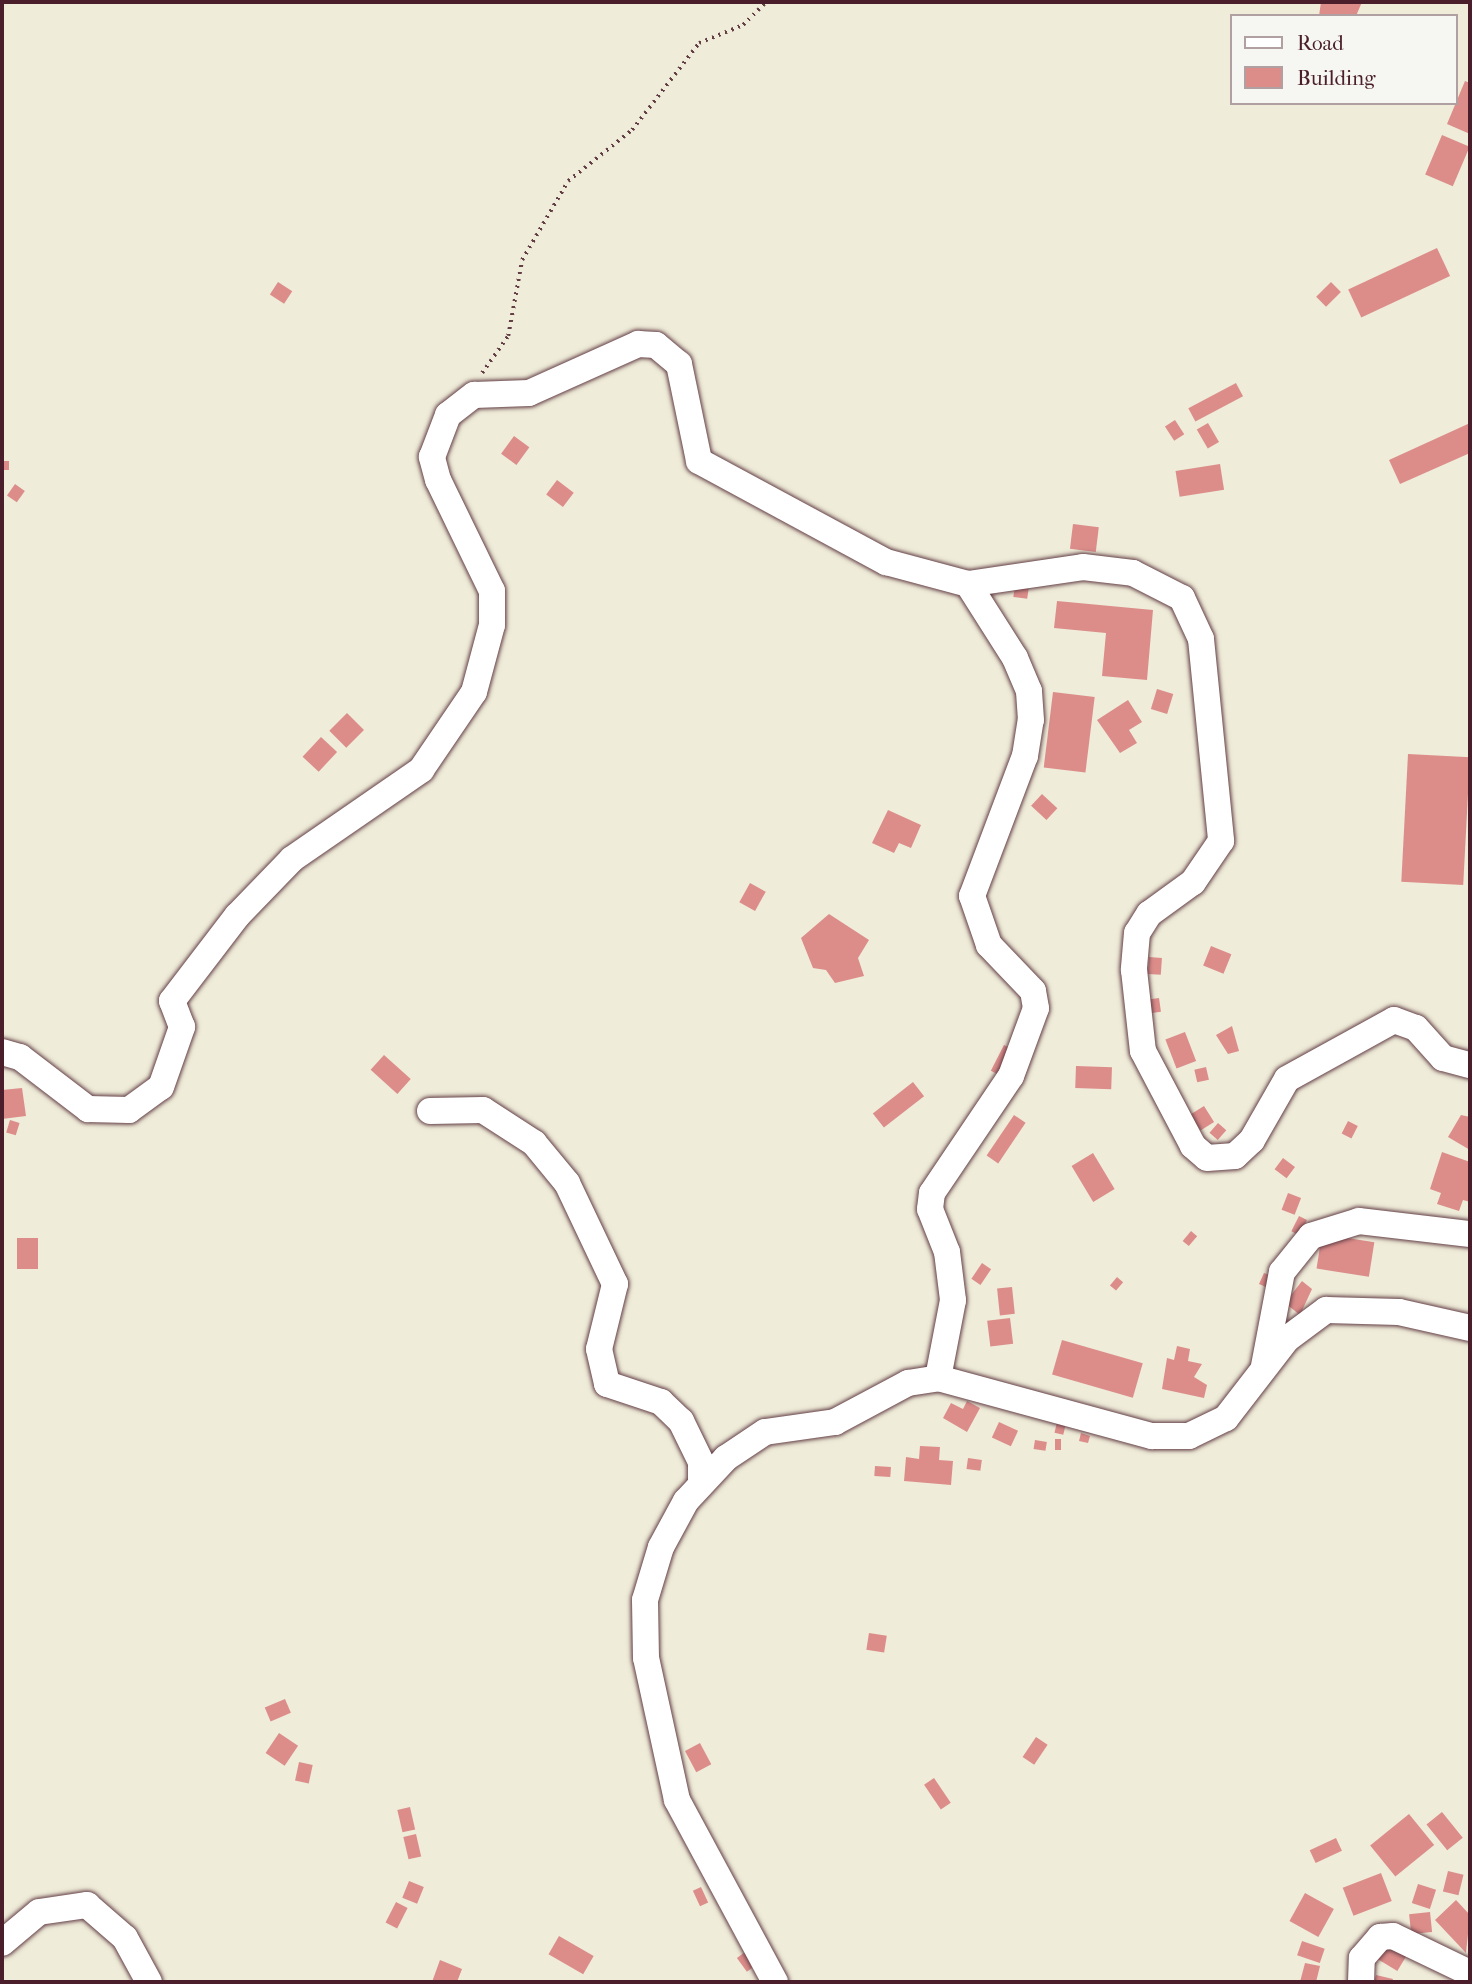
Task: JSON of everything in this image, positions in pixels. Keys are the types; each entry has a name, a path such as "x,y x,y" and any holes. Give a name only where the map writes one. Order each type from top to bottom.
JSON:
{"street":[{"path":"2,1052 20,1057 88,1109 113,1113 148,1099 161,1087 183,1027 172,1001 237,916 292,859 397,791 449,735 483,667 494,608 492,591 457,526 432,457 448,415 474,395 529,393 605,355 656,345 679,364 692,441 699,461 715,474 886,562 968,584 1083,567 1133,573 1167,586 1192,613 1201,639 1221,841 1194,882 1149,914 1137,933 1134,970 1143,1051 1193,1146 1207,1158 1235,1156 1252,1140 1287,1079 1394,1020 1416,1028 1443,1058 1470,1065"},
{"path":"938,1378 953,1300 947,1252 930,1209 932,1193 1011,1076 1037,1008 1032,991 989,945 972,896 1026,756 1031,720 1029,691 1015,658 968,584"},
{"path":"430,1111 483,1110 534,1143 567,1183 615,1284 598,1349 607,1384 661,1402 681,1421 701,1462 701,1484"},
{"path":"1264,1366 1282,1272 1311,1236 1359,1221 1470,1234"},
{"path":"775,1982 677,1800 646,1658 644,1621 653,1570 673,1523 701,1484 765,1432 835,1422 908,1383 938,1378 1171,1437 1189,1436 1226,1418 1264,1366 1301,1326 1326,1310 1399,1312 1470,1328"},
{"path":"2,1943 39,1912 87,1905 125,1938 149,1982"},
{"path":"1361,1982 1362,1958 1380,1937 1393,1937 1470,1973"}],"path":[{"path":"474,395 508,336 522,260 568,181 632,130 699,43 743,25 766,2"}],"building":[{"path":"1321,2 1362,2 1357,14 1319,14"},
{"path":"1465,81 1470,83 1470,134 1447,124 1455,105 1458,105"},
{"path":"1442,135 1470,147 1453,186 1425,175"},
{"path":"1437,248 1450,276 1361,318 1348,289"},
{"path":"278,282 292,291 284,304 270,295"},
{"path":"1331,282 1341,292 1326,307 1316,297"},
{"path":"1236,383 1243,396 1195,422 1188,408"},
{"path":"1175,420 1184,434 1174,441 1165,427"},
{"path":"1208,423 1219,442 1208,449 1197,430"},
{"path":"1470,423 1470,453 1400,484 1389,460"},
{"path":"514,436 529,447 516,465 501,454"},
{"path":"2,461 9,461 9,470 2,470"},
{"path":"1220,464 1224,490 1180,497 1176,471"},
{"path":"557,480 574,493 563,507 546,494"},
{"path":"15,484 25,491 17,502 7,495"},
{"path":"1073,524 1099,527 1096,552 1070,549"},
{"path":"1015,585 1029,587 1027,599 1013,597"},
{"path":"1057,601 1153,610 1147,680 1102,676 1106,633 1054,628"},
{"path":"1157,689 1173,694 1167,714 1151,709"},
{"path":"1053,692 1095,697 1085,773 1044,767"},
{"path":"1128,700 1142,722 1129,730 1137,743 1120,753 1097,720"},
{"path":"347,713 364,730 346,748 329,731"},
{"path":"321,737 337,752 319,772 303,757"},
{"path":"1408,754 1470,757 1463,885 1401,882"},
{"path":"1042,794 1057,808 1046,820 1031,806"},
{"path":"888,810 921,825 911,848 899,843 894,853 872,843"},
{"path":"750,883 766,892 755,911 739,902"},
{"path":"829,914 869,940 858,958 864,976 835,983 826,970 813,968 801,938"},
{"path":"1211,946 1231,954 1224,974 1203,965"},
{"path":"1149,957 1162,958 1161,975 1148,974"},
{"path":"1159,998 1161,1012 1152,1013 1150,999"},
{"path":"1232,1026 1239,1051 1228,1054 1216,1035"},
{"path":"1185,1032 1196,1061 1177,1068 1165,1040"},
{"path":"1004,1045 1016,1051 1002,1077 991,1071"},
{"path":"384,1055 411,1079 397,1094 371,1070"},
{"path":"1076,1066 1112,1067 1111,1089 1075,1088"},
{"path":"1206,1067 1209,1080 1197,1082 1194,1070"},
{"path":"913,1082 924,1096 884,1128 873,1113"},
{"path":"22,1088 26,1116 2,1119 2,1090"},
{"path":"1204,1106 1214,1122 1200,1131 1190,1114"},
{"path":"1014,1115 1026,1123 998,1163 987,1156"},
{"path":"1461,1115 1470,1117 1470,1150 1448,1137"},
{"path":"10,1120 20,1123 16,1135 6,1132"},
{"path":"1348,1121 1358,1126 1351,1138 1342,1133"},
{"path":"1218,1123 1226,1130 1218,1140 1209,1133"},
{"path":"1442,1152 1470,1162 1470,1202 1463,1200 1459,1211 1437,1204 1441,1193 1430,1189"},
{"path":"1093,1153 1115,1189 1093,1202 1072,1166"},
{"path":"1283,1158 1295,1167 1287,1178 1275,1169"},
{"path":"1288,1193 1301,1198 1295,1215 1282,1210"},
{"path":"1299,1216 1307,1220 1299,1235 1291,1231"},
{"path":"1191,1231 1197,1236 1189,1246 1183,1241"},
{"path":"1322,1234 1374,1242 1369,1277 1317,1269"},
{"path":"17,1238 38,1238 38,1269 17,1269"},
{"path":"982,1263 991,1269 980,1285 971,1279"},
{"path":"1264,1273 1272,1276 1268,1288 1259,1284"},
{"path":"1117,1277 1123,1282 1116,1291 1110,1285"},
{"path":"1302,1281 1312,1289 1300,1315 1285,1303"},
{"path":"1012,1287 1015,1314 1000,1315 997,1289"},
{"path":"1010,1318 1013,1344 990,1347 987,1321"},
{"path":"1062,1340 1143,1363 1133,1398 1052,1375"},
{"path":"1177,1346 1190,1349 1188,1361 1202,1364 1194,1377 1207,1385 1204,1398 1162,1389 1167,1358 1174,1360"},
{"path":"967,1401 980,1408 967,1432 943,1418 951,1403 963,1409"},
{"path":"999,1422 1018,1431 1011,1446 992,1437"},
{"path":"1057,1422 1066,1424 1063,1435 1055,1433"},
{"path":"1081,1433 1090,1436 1088,1443 1079,1441"},
{"path":"1055,1439 1061,1439 1061,1450 1055,1450"},
{"path":"1035,1440 1047,1442 1045,1451 1034,1449"},
{"path":"920,1446 940,1447 939,1460 953,1461 951,1485 904,1481 906,1457 919,1459"},
{"path":"968,1458 982,1460 980,1471 966,1469"},
{"path":"875,1466 891,1467 890,1477 874,1476"},
{"path":"869,1633 887,1636 884,1653 866,1650"},
{"path":"285,1699 291,1713 271,1721 265,1708"},
{"path":"279,1733 298,1746 285,1766 266,1753"},
{"path":"1036,1737 1048,1745 1034,1765 1023,1757"},
{"path":"700,1743 711,1764 696,1772 685,1751"},
{"path":"299,1762 313,1765 309,1783 295,1781"},
{"path":"934,1778 951,1803 941,1810 924,1785"},
{"path":"410,1807 415,1829 403,1832 397,1810"},
{"path":"1442,1812 1463,1838 1447,1850 1426,1825"},
{"path":"1409,1814 1434,1845 1395,1877 1370,1845"},
{"path":"416,1834 421,1856 409,1859 403,1837"},
{"path":"1336,1838 1342,1851 1316,1863 1310,1850"},
{"path":"1448,1871 1464,1875 1458,1895 1443,1891"},
{"path":"1381,1873 1392,1901 1353,1916 1343,1888"},
{"path":"409,1881 424,1887 417,1904 402,1898"},
{"path":"1418,1884 1436,1890 1430,1909 1412,1903"},
{"path":"701,1887 708,1902 700,1906 693,1891"},
{"path":"1305,1893 1334,1909 1318,1937 1289,1921"},
{"path":"1456,1900 1470,1915 1466,1953 1435,1920"},
{"path":"396,1902 408,1908 397,1928 386,1922"},
{"path":"1430,1912 1432,1932 1411,1934 1409,1914"},
{"path":"559,1936 594,1956 583,1974 548,1954"},
{"path":"1385,1939 1408,1953 1397,1971 1374,1957"},
{"path":"1302,1941 1325,1949 1320,1963 1297,1955"},
{"path":"745,1952 755,1966 747,1972 737,1958"},
{"path":"440,1960 462,1969 457,1982 432,1982"},
{"path":"1305,1963 1320,1966 1316,1982 1300,1982"},
{"path":"1376,1975 1393,1979 1392,1982 1374,1982"}]}
